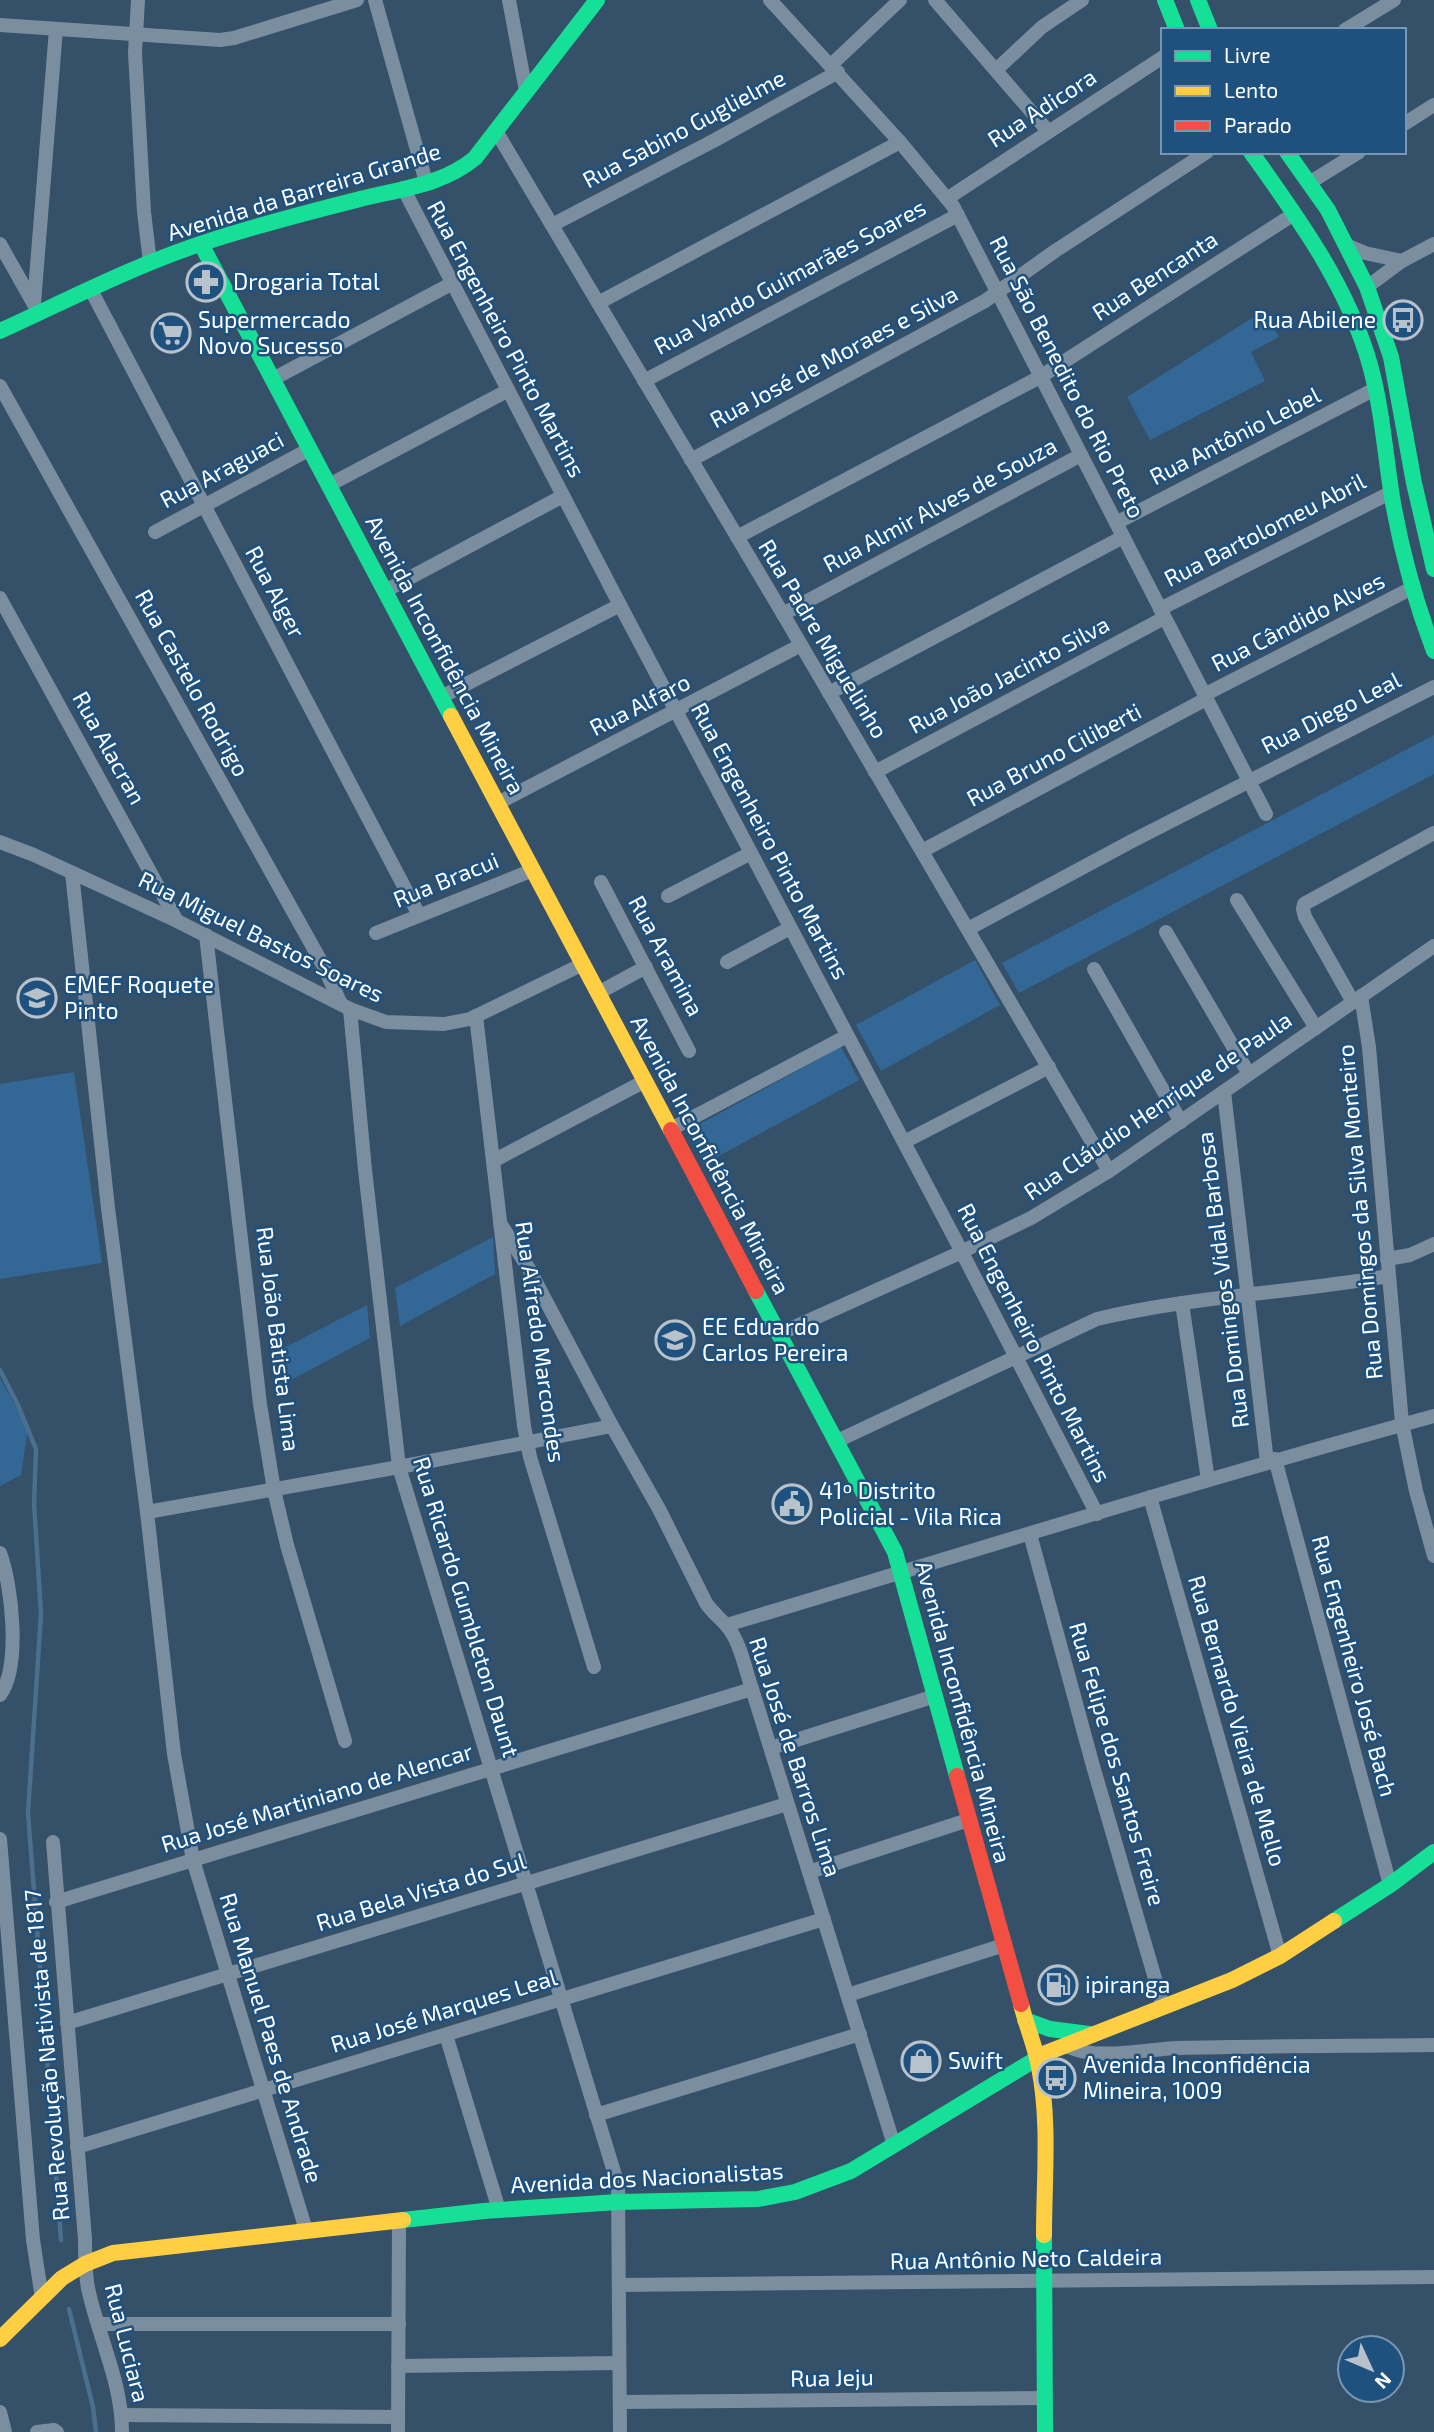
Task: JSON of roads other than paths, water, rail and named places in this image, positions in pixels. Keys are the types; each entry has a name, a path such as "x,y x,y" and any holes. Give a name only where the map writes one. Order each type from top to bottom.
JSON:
{"main road":[{"name":"Avenida da Barreira Grande","path":"0,331 37,308 91,290 150,262 201,244 426,182 465,166 475,158 597,0"},
{"path":"1165,0 1176,28"},
{"path":"1199,1 1209,28"},
{"path":"1252,154 1328,268 1365,349 1375,389 1396,521 1412,588 1434,652"},
{"path":"1288,154 1328,210 1367,287 1391,358 1414,483 1434,569"},
{"name":"Avenida Inconfidência Mineira","path":"201,244 895,1552 1025,2020 1036,2044 1043,2085 1045,2432"},
{"path":"1396,521 1410,521 1418,528 1429,546"},
{"name":"Avenida dos Nacionalistas","path":"0,2339 62,2278 85,2264 113,2253 499,2210 618,2202 758,2199 795,2192 851,2171 1038,2056 1232,1980 1280,1956 1390,1885 1434,1852"},
{"path":"1025,2020 1062,2031 1095,2034"}],"street":[{"path":"138,0 135,34 144,212 150,262"},
{"path":"0,25 220,40 357,0"},
{"path":"375,0 426,182"},
{"path":"509,0 526,91"},
{"name":"Rua São Benedito do Rio Preto","path":"770,0 834,68 948,198 1266,814"},
{"name":"Rua Sabino Guglielme","path":"552,225 715,140 834,68 900,0"},
{"path":"935,0 1048,131"},
{"path":"1348,28 1394,0"},
{"path":"996,71 1027,40 1079,1"},
{"path":"37,308 56,29"},
{"name":"Rua Adicora","path":"948,198 1161,58"},
{"path":"1406,123 1434,106"},
{"name":"Rua Padre Miguelinho","path":"496,131 1110,1171"},
{"path":"598,303 900,142"},
{"name":"Rua José de Moraes e Silva","path":"691,460 998,293 1055,251 1204,154"},
{"path":"1310,183 1356,154"},
{"name":"Rua Engenheiro Pinto Martins","path":"402,188 1097,1514"},
{"name":"Rua Bencanta","path":"737,537 1040,377 1294,214"},
{"name":"Rua Vando Guimarães Soares","path":"644,381 958,215"},
{"path":"0,244 37,308"},
{"path":"1367,287 1402,261 1434,244"},
{"path":"1346,245 1365,253 1402,261"},
{"path":"273,379 452,284"},
{"name":"Rua Alger","path":"91,290 419,915"},
{"name":"Rua Castelo Rodrigo","path":"0,386 345,1006"},
{"name":"Rua Antônio Lebel","path":"829,693 1375,389"},
{"path":"329,485 507,391"},
{"name":"Rua Araguaci","path":"155,532 310,449"},
{"name":"Rua Almir Alves de Souza","path":"783,614 1081,455"},
{"name":"Rua Bartolomeu Abril","path":"1162,613 1392,492"},
{"path":"385,592 563,496"},
{"name":"Rua Cândido Alves","path":"1205,697 1412,588"},
{"name":"Rua Alacran","path":"0,598 177,921"},
{"path":"441,697 620,605"},
{"name":"Rua João Jacinto Silva","path":"876,772 1162,613"},
{"name":"Rua Alfaro","path":"498,803 801,645"},
{"name":"Rua Diego Leal","path":"968,929 1434,687"},
{"name":"Rua Bruno Ciliberti","path":"922,851 1205,697"},
{"path":"1357,999 1305,917 1304,904 1434,833"},
{"name":"Rua Miguel Bastos Soares","path":"0,842 177,921 345,1006 386,1022 444,1024 476,1016 583,964"},
{"path":"668,896 751,853"},
{"name":"Rua Bracui","path":"376,933 533,870"},
{"name":"Rua Manuel Paes de Andrade","path":"72,873 108,1208 147,1512 174,1754 193,1860 306,2230"},
{"name":"Rua Aramina","path":"601,882 689,1051"},
{"path":"1237,900 1316,1028"},
{"path":"727,962 790,928"},
{"path":"1166,932 1249,1074"},
{"name":"Rua João Batista Lima","path":"206,935 260,1404 274,1490 290,1558 345,1741"},
{"name":"Rua Cláudio Henrique de Paula","path":"779,1334 1031,1218 1110,1171 1434,946"},
{"path":"598,993 646,967"},
{"path":"1094,969 1181,1122"},
{"name":"Rua Domingos da Silva Monteiro","path":"1357,999 1368,1047 1402,1423 1416,1491 1434,1556"},
{"name":"Rua Ricardo Gumbleton Daunt","path":"345,1006 399,1467 618,2185 620,2432"},
{"name":"Rua Alfredo Marcondes","path":"476,1016 527,1443 594,1667"},
{"path":"671,1129 847,1036"},
{"path":"904,1142 1049,1067"},
{"path":"494,1161 645,1081"},
{"name":"Rua Domingos Vidal Barbosa","path":"1224,1093 1247,1295 1271,1460"},
{"name":"Rua José de Barros Lima","path":"500,1223 532,1274 659,1509 706,1603 727,1625 735,1642 771,1748 894,2145"},
{"path":"1387,1259 1410,1255 1434,1244"},
{"path":"837,1441 1097,1319 1143,1308 1345,1284 1388,1276"},
{"path":"1182,1303 1208,1480"},
{"path":"727,1625 1271,1460 1434,1416"},
{"path":"147,1512 612,1426"},
{"name":"Rua Engenheiro José Bach","path":"1271,1460 1390,1885"},
{"name":"Rua Bernardo Vieira de Mello","path":"1150,1497 1280,1956"},
{"name":"Rua Felipe dos Santos Freire","path":"1030,1534 1093,1766 1163,2006"},
{"path":"0,1553 8,1578 12,1636 10,1674 0,1695"},
{"name":"Rua José Martiniano de Alencar","path":"56,1902 752,1689"},
{"path":"771,1748 935,1696"},
{"name":"Rua Bela Vista do Sul","path":"67,2024 788,1804"},
{"path":"809,1872 968,1820"},
{"path":"0,1839 33,2240 42,2298"},
{"name":"Rua Revolução Nativista de 1817","path":"53,1842 85,2264"},
{"name":"Rua José Marques Leal","path":"77,2147 824,1919"},
{"path":"848,1995 1004,1945"},
{"path":"1129,2020 1125,2035 1127,2043 1139,2051"},
{"path":"596,2115 860,2034"},
{"path":"446,2035 499,2210"},
{"path":"1067,2046 1076,2051 1139,2051 1174,2048 1434,2045"},
{"path":"398,2432 399,2220"},
{"name":"Rua Luciara","path":"85,2264 88,2287 122,2415 122,2432"},
{"name":"Rua Antônio Neto Caldeira","path":"619,2285 1434,2277"},
{"path":"99,2324 399,2324"},
{"path":"398,2366 620,2363"},
{"name":"Rua Jeju","path":"620,2402 1045,2398"},
{"path":"0,2412 5,2432"},
{"path":"122,2415 398,2417"},
{"path":"37,2432 57,2432"}],"waterway":[{"path":"0,1370 36,1449 34,1503 41,1614 28,1813 61,2240"},
{"path":"69,2309 93,2407 96,2432"}],"place":[{"name":"Drogaria Total","path":"206,282"},
{"name":"Rua Abilene","path":"1403,320"},
{"name":"Supermercado Novo Sucesso","path":"171,333"},
{"name":"EMEF Roquete Pinto","path":"37,998"},
{"name":"EE Eduardo Carlos Pereira","path":"675,1340"},
{"name":"41º Distrito Policial - Vila Rica","path":"792,1504"},
{"name":"ipiranga","path":"1058,1985"},
{"name":"Swift","path":"921,2061"},
{"name":"Avenida Inconfidência Mineira, 1009","path":"1056,2078"}]}
